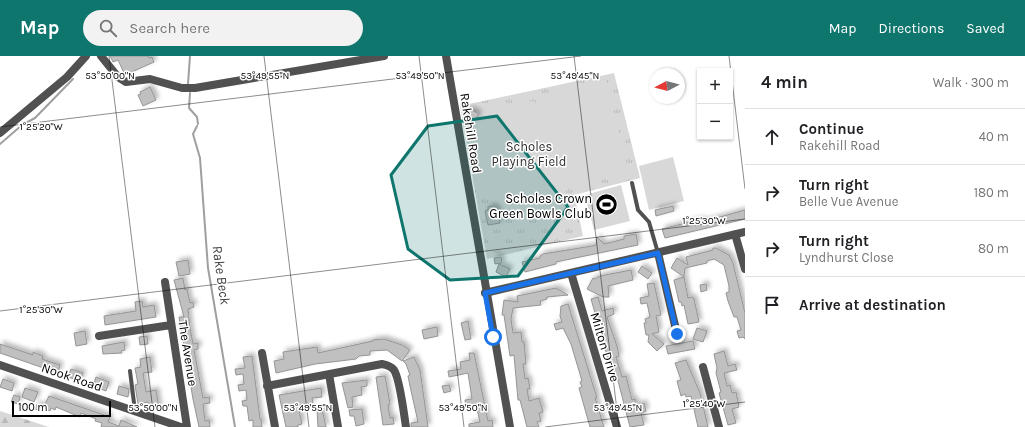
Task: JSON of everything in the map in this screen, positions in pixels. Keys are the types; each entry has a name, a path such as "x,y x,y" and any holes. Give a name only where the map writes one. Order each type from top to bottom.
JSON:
{"street":[{"path":"0,133 67,77 86,56"},
{"path":"101,56 118,77 126,82 150,80 182,88 195,88 384,56"},
{"name":"Rakehill Road","path":"446,56 485,293 510,427"},
{"path":"485,293 745,232"},
{"path":"736,234 745,269"},
{"path":"658,253 677,334"},
{"name":"Milton Drive","path":"571,273 617,427"},
{"name":"The Avenue","path":"165,282 187,427"},
{"path":"98,336 171,325"},
{"path":"262,353 275,427"},
{"path":"267,386 382,364 392,368 397,376 406,427"},
{"name":"Nook Road","path":"0,365 181,427"},
{"path":"703,366 719,427"},
{"path":"329,374 338,427"}],"lane":[{"path":"632,183 638,210 649,222 658,253"},
{"path":"130,371 136,412"}],"highlighted area":[{"path":"497,116 568,207 518,276 450,280 408,249 391,175 428,126"}],"green space":[{"name":"Scholes Playing Field","path":"614,73 640,178 574,195 583,236 487,259 460,106"},
{"name":"Scholes Playing Field","path":"606,79 629,173 571,187 570,185 564,195 550,206 533,209 515,206 505,202 486,192 480,186 475,177 470,148 471,141 476,130 491,111 497,107 526,101 551,108 548,93"},
{"path":"673,157 684,201 649,210 639,166"},
{"name":"Scholes Crown Green Bowls Club","path":"621,185 630,221 594,230 585,195"},
{"path":"0,411 49,427 0,427"}],"building":[{"path":"110,56 148,56 149,58 152,57 154,62 125,75 118,60 113,62"},
{"path":"150,87 156,100 143,106 138,95 141,94 140,92"},
{"path":"470,109 479,114 473,123 464,117"},
{"path":"494,206 494,209 497,208 500,223 488,225 485,211 488,210 488,207"},
{"path":"673,206 674,211 656,216 655,210"},
{"path":"745,210 745,219 665,238 662,229 702,219 702,222"},
{"path":"636,234 638,245 556,262 556,264 525,272 522,262 540,258 543,254 596,245 597,237 604,244 624,239 624,236"},
{"path":"713,248 716,248 729,255 733,263 745,313 745,339 743,337 739,338 737,331 741,330 737,317 734,317 728,301 726,293 729,292 729,286 724,265 714,259 707,261 707,263 685,268 684,277 671,268 677,258 688,265 686,257 713,250"},
{"path":"501,257 502,263 495,264 494,258"},
{"path":"188,260 190,274 179,276 176,262"},
{"path":"499,264 510,269 506,277 496,272"},
{"path":"642,266 652,273 648,279 638,272"},
{"path":"631,270 633,280 608,286 609,297 603,297 587,289 593,278 595,279 600,276"},
{"path":"684,277 688,298 692,297 694,299 699,322 688,324 684,305 682,306 681,302 679,302 674,280"},
{"path":"183,278 185,290 187,289 190,303 193,302 194,307 188,309 190,328 193,344 198,343 198,349 194,350 203,398 209,397 210,403 203,404 205,421 209,420 210,427 199,427 193,399 179,317 184,317 174,280"},
{"path":"654,283 661,315 656,316 659,332 652,334 664,344 657,351 648,342 649,335 646,335 644,323 646,323 645,319 650,317 647,303 641,304 640,298 649,296 647,284"},
{"path":"706,284 707,290 701,292 700,285"},
{"path":"556,288 568,295 547,297 547,299 540,301 541,305 513,308 511,319 513,333 521,332 522,342 524,342 526,364 523,364 525,379 528,378 530,389 527,389 529,401 539,398 543,412 539,413 541,421 537,422 539,427 527,427 520,400 518,400 514,355 510,356 504,315 502,315 504,300 518,302 517,296"},
{"path":"598,297 602,311 613,308 614,314 607,317 617,346 619,356 616,357 622,377 626,376 632,400 635,399 636,405 644,403 646,411 641,413 644,425 630,427 617,377 615,377 608,359 591,299"},
{"path":"142,301 143,307 154,305 156,317 105,325 104,316 136,311 135,302"},
{"path":"568,304 597,398 595,398 604,427 590,427 579,388 582,387 580,382 582,381 571,344 563,328 556,330 554,324 562,322 560,316 561,306"},
{"path":"468,321 471,339 465,340 461,323"},
{"path":"437,327 438,336 424,339 422,330"},
{"path":"697,328 707,331 703,342 693,339"},
{"path":"85,331 87,344 76,346 74,333"},
{"path":"147,336 148,344 140,345 139,337"},
{"path":"384,339 402,345 410,350 402,361 387,350 370,351 370,355 359,356 356,359 315,364 276,373 274,361 284,359 283,352 317,347 318,353 373,340"},
{"path":"693,341 695,349 668,354 666,346"},
{"path":"124,342 125,350 121,351 122,353 103,354 102,346"},
{"path":"0,344 33,355 33,352 43,356 42,359 60,365 58,373 0,353"},
{"path":"724,351 728,366 735,364 737,370 724,373 727,386 730,385 732,393 736,392 739,407 732,409 736,423 728,425 719,393 721,392 716,373 717,368 714,354"},
{"path":"469,353 474,353 488,421 492,420 493,427 469,427 469,424 480,422 476,405 466,407 465,400 472,399 468,373 449,377 448,371 461,369 460,362 470,360"},
{"path":"252,356 262,427 253,427 253,420 249,421 247,406 243,406 242,401 247,400 246,390 239,391 238,385 244,384 243,374 236,375 235,369 245,368 243,357"},
{"path":"150,357 152,372 143,373 146,392 156,390 159,408 149,410 148,402 138,404 135,385 138,384 135,368 141,367 140,359"},
{"path":"414,357 420,370 428,427 411,427 411,423 418,422 408,376 410,375 406,364 403,361"},
{"path":"686,360 700,393 708,427 698,427 691,396 686,397 685,394 681,396 677,381 681,380 675,363"},
{"path":"71,369 83,373 80,381 68,377"},
{"path":"385,376 390,404 388,405 390,418 393,417 394,424 383,425 376,377"},
{"path":"96,377 109,382 106,391 93,386"},
{"path":"3,379 14,383 12,391 0,387"},
{"path":"367,380 367,386 361,387 362,395 352,397 353,407 348,408 342,383"},
{"path":"449,385 451,391 444,393 442,386"},
{"path":"119,386 129,389 128,397 117,394"},
{"path":"25,388 38,392 34,402 22,397"},
{"path":"321,388 322,397 312,398 313,403 298,405 302,424 298,425 298,427 286,427 279,395"},
{"path":"14,395 20,397 18,404 11,402"},
{"path":"49,396 110,417 108,422 119,426 121,420 137,427 101,427 102,423 95,421 96,419 81,413 80,417 56,407 55,410 51,408 50,411 43,408"},
{"path":"37,404 43,406 41,411 35,409"},
{"path":"322,409 326,427 318,427 317,410"},
{"path":"362,409 364,424 356,426 354,416 350,416 349,410"}],"waterway":[{"name":"Rake Beck","path":"188,84 190,56"},
{"path":"0,144 22,125 35,118 73,79"},
{"name":"Rake Beck","path":"190,93 189,108 197,117 198,124"},
{"name":"Rake Beck","path":"197,126 193,134 200,158 208,268 235,427"}],"place":[{"name":"Scholes Crown Green Bowls Club","path":"607,205"}],"route":[{"path":"493,337 485,293 658,253 677,334"}]}
